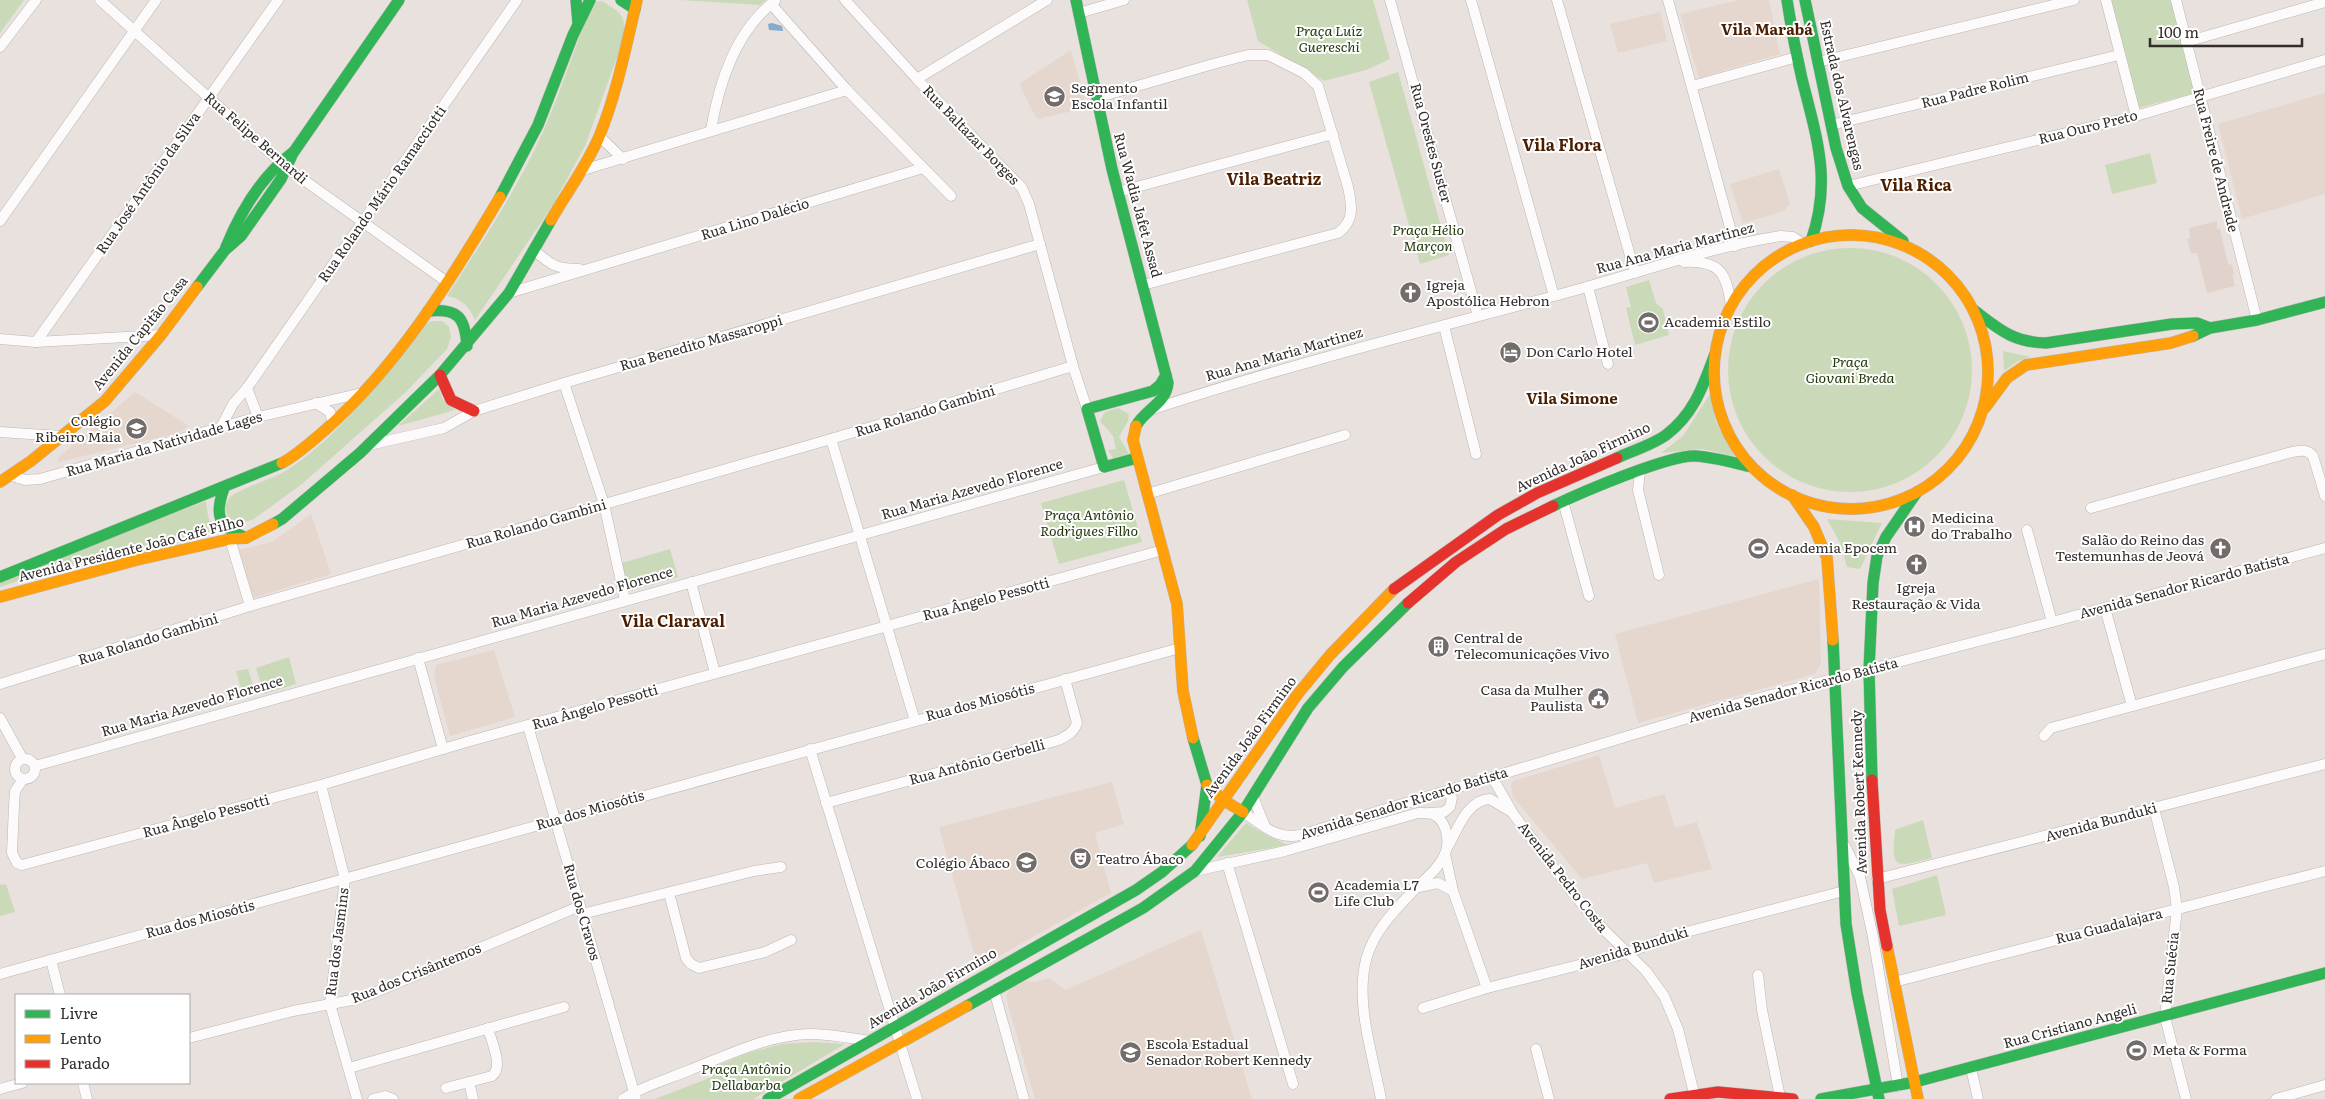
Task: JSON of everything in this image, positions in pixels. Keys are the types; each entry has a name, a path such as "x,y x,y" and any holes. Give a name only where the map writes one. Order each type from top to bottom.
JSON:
{"main road":[{"name":"Avenida Capitão Casa","path":"0,482 12,476 105,401 161,335 225,250 233,231 293,153 400,0"},
{"path":"576,0 578,23"},
{"name":"Avenida Presidente João Café Filho","path":"0,577 224,488 284,462 306,447 333,424 390,363 447,282 491,214 530,144 578,23 590,0"},
{"path":"621,0 636,5"},
{"name":"Rua Wadia Jafet Assad","path":"1076,0 1118,192 1166,375 1168,390 1151,410"},
{"path":"1787,0 1797,57 1822,160 1823,180 1820,209 1816,230 1807,243"},
{"name":"Estrada dos Alvarengas","path":"1805,0 1831,125 1848,186 1866,212 1920,254"},
{"name":"Avenida Presidente João Café Filho","path":"0,597 137,560 230,539 246,538 265,530 296,508 416,400 467,346 509,293 535,251 562,201 584,170 598,136 620,71 636,5"},
{"path":"1844,235 1870,236 1896,242 1920,254 1935,263 1953,280 1974,310 1984,335 1988,362 1988,386 1983,411 1975,431 1964,449 1943,473 1918,491 1887,504 1856,508 1827,506 1792,495 1771,483 1752,467 1741,453 1729,433 1720,411 1714,377 1715,354 1721,330 1731,307 1750,279 1762,268 1784,253 1807,243 1844,235"},
{"path":"1983,411 2008,378 2026,365 2163,345 2198,335 2210,328 2257,320 2325,302"},
{"path":"428,310 446,309 458,314 464,323 467,346"},
{"path":"1974,310 2006,335 2018,342 2029,344 2172,324 2197,323 2210,328"},
{"name":"Avenida João Firmino","path":"768,1099 1144,885 1181,856 1200,836 1297,695 1330,655 1392,590 1498,515 1568,478 1665,436 1686,417 1698,400 1715,354"},
{"path":"440,375 452,400 474,411"},
{"path":"1104,467 1087,409 1153,391 1160,385 1166,375"},
{"path":"1116,401 1132,411 1136,422 1132,440 1177,604 1185,707 1206,785 1200,836"},
{"name":"Rua Ana Maria Martinez","path":"1136,422 1141,415 1151,410"},
{"path":"799,1099 1143,908 1195,871 1244,812 1308,708 1343,666 1399,611 1456,562 1506,529 1563,501 1640,470 1679,458 1695,456 1752,467"},
{"name":"Rua Maria Azevedo Florence","path":"1104,467 1137,458"},
{"path":"224,488 218,512 221,524 231,532 246,538"},
{"name":"Avenida Robert Kennedy","path":"1918,491 1886,537 1877,556 1873,584 1869,670 1873,824 1880,910 1918,1099"},
{"name":"Avenida Robert Kennedy","path":"1792,495 1814,527 1827,558 1834,652 1846,924 1857,993 1878,1094"},
{"path":"1206,785 1224,800 1244,812"},
{"name":"Rua Cristiano Angeli","path":"1821,1099 1878,1094 1898,1086 2165,1017 2325,973"},
{"path":"1670,1099 1694,1093 1726,1091 1793,1099"}],"street":[{"path":"0,47 36,0"},
{"name":"Rua Felipe Bernardi","path":"100,0 284,165 362,223 447,282"},
{"path":"0,221 156,0"},
{"name":"Rua José Antônio da Silva","path":"36,342 278,0"},
{"name":"Rua Rolando Mário Ramacciotti","path":"221,428 233,404 247,388 517,0"},
{"name":"Rua Baltazar Borges","path":"845,0 917,79 1022,188 1087,409"},
{"path":"917,79 1047,0"},
{"path":"1079,13 1124,0"},
{"name":"Rua Orestes Suster","path":"1390,0 1478,316"},
{"path":"1472,0 1554,296"},
{"path":"1557,0 1635,273"},
{"path":"1668,0 1735,246"},
{"path":"1818,62 2074,0"},
{"path":"2106,0 2136,116"},
{"name":"Rua Freire de Andrade","path":"2176,0 2257,320"},
{"path":"711,130 716,100 733,55 747,30 773,2 847,90 951,196"},
{"path":"2186,42 2325,2"},
{"path":"1096,98 1248,55 1268,55 1304,73 1314,81 1320,90 1352,203 1351,217 1347,226 1338,233 1143,285"},
{"name":"Rua Padre Rolim","path":"1831,125 2119,55"},
{"path":"1692,86 1797,57"},
{"name":"Rua Ouro Preto","path":"1848,186 2136,116 2325,60"},
{"path":"584,170 847,90"},
{"path":"1118,192 1333,134"},
{"path":"598,136 623,158"},
{"name":"Rua Lino Dalécio","path":"509,293 923,168"},
{"name":"Rua Ana Maria Martinez","path":"1151,410 1264,373 1588,287 1678,262 1701,253 1786,235 1807,243"},
{"name":"Rua Benedito Massaroppi","path":"365,446 444,428 474,411 564,383 1040,244"},
{"name":"Rua Lino Dalécio","path":"535,251 551,265 559,268 587,270"},
{"path":"1678,262 1700,262 1715,266 1722,272 1726,281 1731,307"},
{"path":"1588,287 1608,364"},
{"path":"1444,326 1476,454"},
{"path":"0,339 36,342 161,335"},
{"name":"Rua Rolando Gambini","path":"0,684 250,606 831,439 1073,366"},
{"path":"564,383 604,504 625,600"},
{"path":"247,388 258,416"},
{"name":"Rua Maria da Natividade Lages","path":"12,476 25,480 40,479 258,416 364,392"},
{"path":"316,403 330,412 333,424"},
{"path":"0,432 60,436"},
{"path":"1147,494 1345,435"},
{"path":"831,439 915,720"},
{"path":"2091,508 2288,453 2303,451 2310,453 2322,473 2325,496"},
{"name":"Rua Maria Azevedo Florence","path":"35,766 1104,467"},
{"path":"1640,470 1638,490 1659,575"},
{"path":"1624,477 1638,490"},
{"path":"1563,501 1589,596"},
{"path":"2027,530 2052,622"},
{"path":"230,539 250,606"},
{"name":"Avenida Senador Ricardo Batista","path":"1244,812 1283,836 1295,836 1655,726 2105,608 2325,548"},
{"name":"Rua Ângelo Pessotti","path":"23,779 15,791 12,853 17,863 28,864 321,785 443,749 1163,550"},
{"path":"691,582 715,674"},
{"path":"2105,608 2132,706"},
{"name":"Rua dos Miosótis","path":"0,974 1180,648"},
{"path":"2044,736 2051,728 2325,654"},
{"path":"418,658 443,749"},
{"name":"Rua Antônio Gerbelli","path":"826,803 1050,742 1068,735 1075,729 1077,723 1065,679"},
{"path":"0,718 22,758 32,761 35,766 32,776 23,779 17,775 14,769 16,762 22,758"},
{"name":"Rua dos Cravos","path":"528,726 635,1096"},
{"path":"810,750 917,1099"},
{"name":"Avenida Bunduki","path":"1877,880 2325,764"},
{"path":"1492,777 1514,815"},
{"name":"Rua dos Jasmins","path":"321,785 344,879 330,1004 357,1099"},
{"path":"1430,813 1444,812 1450,807 1452,798 1447,791"},
{"path":"1253,797 1257,811 1266,827"},
{"path":"1381,1099 1364,1002 1364,971 1369,950 1380,929 1436,868 1469,811 1481,801 1490,799 1514,815"},
{"name":"Rua Suécia","path":"2154,808 2174,887 2177,909 2165,1017 2186,1099"},
{"name":"Avenida Senador Ricardo Batista","path":"1195,871 1285,851 1408,816 1430,813 1436,815 1443,825 1453,890 1487,988"},
{"name":"Avenida Pedro Costa","path":"1514,815 1572,892 1602,928 1655,982 1672,1012 1694,1093"},
{"name":"Avenida Robert Kennedy","path":"1841,838 1860,877 1873,937 1898,1086"},
{"path":"1226,863 1293,1084"},
{"name":"Rua dos Crisântemos","path":"190,1038 293,1011 371,994 581,910 669,893 754,871 782,867"},
{"name":"Rua Guadalajara","path":"1894,982 2325,871"},
{"path":"1416,888 1438,883 1453,890"},
{"name":"Avenida Bunduki","path":"1423,1008 1487,988 1627,953 1671,936 1844,891"},
{"path":"669,893 686,958 691,964 699,968 765,952 791,940"},
{"path":"51,960 60,994"},
{"path":"1758,975 1762,1010 1780,1097"},
{"path":"994,990 1024,1099"},
{"path":"349,1068 564,1007"},
{"path":"446,1088 492,1076 498,1070 488,1028"},
{"path":"623,1099 635,1096 750,1046 782,1037 808,1034 833,1035 870,1041"},
{"path":"1536,1049 1548,1099"},
{"path":"1971,1068 1978,1099"},
{"path":"469,1082 473,1099"},
{"path":"0,1088 18,1084"},
{"path":"83,1084 87,1099"},
{"path":"2276,1099 2325,1085"},
{"path":"374,1099 389,1098"}],"shaded area":[{"path":"1739,0 1769,0 1780,54 1699,78 1680,14"},
{"path":"1660,12 1667,41 1618,53 1610,24"},
{"name":"Segmento Escola Infantil","path":"1071,50 1087,108 1037,119 1019,84"},
{"path":"2325,93 2325,194 2242,219 2218,124"},
{"path":"1779,169 1790,204 1784,211 1743,223 1730,184"},
{"path":"2217,221 2217,229 2220,229 2228,264 2232,265 2235,286 2207,293 2197,253 2191,253 2187,239 2190,239 2189,228"},
{"name":"Colégio Ribeiro Maia","path":"135,392 189,426 178,433 59,462 58,458"},
{"path":"311,514 331,574 253,598 238,550 272,542"},
{"path":"1819,579 1821,663 1815,674 1638,723 1615,634"},
{"path":"494,650 515,717 450,736 434,677 436,665"},
{"path":"1599,755 1615,808 1665,794 1675,828 1697,822 1712,869 1654,883 1647,863 1582,879 1513,797 1511,787 1513,781"},
{"name":"Colégio Ábaco","path":"1112,782 1124,824 1095,833 1111,893 978,968 939,827"},
{"name":"Escola Estadual Senador Robert Kennedy","path":"1201,930 1252,1099 1035,1099 1006,997 1009,988 1021,981 1034,982 1049,978 1066,990"}],"green space":[{"path":"0,0 24,0 0,33"},
{"path":"680,0 766,0 760,5"},
{"name":"Praça Luíz Guereschi","path":"1247,0 1373,0 1390,59 1366,70 1324,81 1258,41"},
{"path":"2110,0 2171,0 2195,93 2138,108"},
{"path":"602,1 621,15 624,24 624,38 585,146 553,205 475,320 464,304 457,299 447,296 524,171 552,112 593,2"},
{"name":"Praça Hélio Marçon","path":"1398,72 1449,255 1420,264 1369,82"},
{"path":"2150,153 2157,183 2112,194 2105,165"},
{"name":"Praça Giovani Breda","path":"1838,248 1862,248 1886,253 1908,262 1937,283 1952,302 1963,323 1970,346 1972,370 1970,394 1963,417 1952,438 1937,457 1908,478 1886,487 1862,492 1838,492 1814,487 1792,478 1772,465 1755,448 1742,428 1733,406 1728,382 1728,358 1733,334 1742,312 1755,292 1772,275 1792,262 1814,253"},
{"name":"Academia Estilo","path":"1649,280 1656,303 1663,309 1669,335 1635,345 1626,308 1631,307 1626,287"},
{"path":"432,321 442,321 449,327 451,337 447,349 407,391 302,484 254,519 242,523 232,522 226,510 226,504 230,497 282,473 322,443 359,405 424,325"},
{"path":"2003,351 2031,357 2018,361 2004,371"},
{"path":"439,389 443,400 455,410 398,426"},
{"path":"1710,394 1717,425 1738,457 1702,449 1661,453 1683,436"},
{"path":"1118,408 1129,414 1128,421 1119,437 1129,454 1113,458 1108,450 1116,449 1113,436 1100,421 1105,412"},
{"name":"Praça Antônio Rodrigues Filho","path":"1124,480 1142,542 1059,564 1041,503"},
{"path":"206,501 208,516 214,531 106,556 0,587 0,579"},
{"path":"1827,519 1882,523 1860,569 1847,567 1840,543"},
{"path":"670,549 678,577 630,591 622,563"},
{"path":"289,657 296,684 264,694 256,668"},
{"path":"248,669 255,692 243,695 236,671"},
{"path":"1923,820 1932,858 1910,863 1898,863 1894,853 1895,830"},
{"path":"1246,823 1266,835 1288,845 1217,857"},
{"path":"1937,875 1946,915 1899,926 1892,889"},
{"path":"6,884 15,912 0,916 0,885"},
{"name":"Praça Antônio Dellabarba","path":"814,1042 845,1044 753,1099 655,1099 712,1077 709,1069 748,1053 782,1044"}],"water":[{"path":"772,23 782,26 783,31 769,30 768,24"}],"traffic: fast":[{"path":"197,287 225,250 241,236 281,179 293,153 399,0"},
{"path":"576,0 578,23"},
{"path":"500,197 538,125 573,35 590,0"},
{"path":"621,0 635,9"},
{"path":"1076,0 1112,169 1168,383 1163,396 1136,426"},
{"path":"1787,0 1820,160 1821,199 1811,241"},
{"path":"1805,0 1836,148 1848,186 1862,208 1903,241"},
{"path":"226,247 238,221 253,196 271,173 292,153"},
{"path":"273,524 282,519 360,453 440,375 509,293 551,220"},
{"path":"2193,336 2210,328 2257,320 2325,302"},
{"path":"428,311 446,311 458,316 462,321 467,346"},
{"path":"1975,311 2008,334 2024,340 2046,343 2172,324 2197,323 2210,328"},
{"path":"1617,458 1655,442 1676,427 1691,409 1715,354"},
{"path":"1137,458 1104,467 1087,409 1153,391 1160,385 1166,375"},
{"path":"1553,506 1645,468 1682,457 1695,456 1724,460 1752,467"},
{"path":"0,577 282,463"},
{"path":"224,488 219,506 221,519 229,529 246,538"},
{"path":"1872,780 1869,670 1873,583 1877,556 1886,537 1917,492"},
{"path":"967,1006 1143,908 1195,871 1243,812 1308,708 1343,667 1408,603"},
{"path":"1833,640 1846,924 1857,993 1879,1099"},
{"path":"1193,738 1207,785 1200,836"},
{"path":"768,1099 1136,890 1162,872 1192,845"},
{"path":"1821,1099 1915,1082 2325,973"}],"traffic: slow":[{"path":"551,220 599,137 616,86 637,0"},
{"path":"282,463 309,444 351,406 399,351 442,291 500,197"},
{"path":"1851,235 1891,241 1927,258 1948,275 1965,296 1982,332 1988,372 1982,412 1965,448 1948,469 1927,486 1891,503 1851,509 1811,503 1775,486 1754,469 1737,448 1720,412 1714,372 1720,332 1737,296 1754,275 1775,258 1811,241 1851,235"},
{"path":"0,482 31,461 105,401 161,335 197,287"},
{"path":"1985,408 2007,378 2026,365 2171,343 2193,336"},
{"path":"1136,426 1133,440 1177,604 1183,691 1193,738"},
{"path":"1792,495 1814,527 1827,558 1833,640"},
{"path":"0,597 137,560 230,539 246,538 273,524"},
{"path":"1192,845 1297,695 1330,655 1394,589"},
{"path":"1207,785 1223,800 1243,812"},
{"path":"1887,946 1918,1099"},
{"path":"799,1099 967,1006"}],"traffic: jam":[{"path":"440,375 451,400 474,411"},
{"path":"1394,589 1498,515 1537,493 1617,458"},
{"path":"1408,603 1456,562 1506,529 1553,506"},
{"path":"1872,780 1880,910 1887,946"},
{"path":"1670,1099 1718,1092 1793,1099"}],"place":[{"name":"Segmento Escola Infantil","path":"1055,96"},
{"name":"Igreja Apostólica Hebron","path":"1410,293"},
{"name":"Academia Estilo","path":"1648,322"},
{"name":"Don Carlo Hotel","path":"1510,352"},
{"name":"Colégio Ribeiro Maia","path":"137,429"},
{"name":"Medicina do Trabalho","path":"1915,526"},
{"name":"Academia Epocem","path":"1759,548"},
{"name":"Salão do Reino das Testemunhas de Jeová","path":"2220,548"},
{"name":"Igreja Restauração & Vida","path":"1916,565"},
{"name":"Central de Telecomunicações Vivo","path":"1438,646"},
{"name":"Casa da Mulher Paulista","path":"1599,698"},
{"name":"Teatro Ábaco","path":"1080,859"},
{"name":"Colégio Ábaco","path":"1026,863"},
{"name":"Academia L7 Life Club","path":"1318,893"},
{"name":"Meta & Forma","path":"2136,1050"},
{"name":"Escola Estadual Senador Robert Kennedy","path":"1130,1052"}],"district":[{"name":"Vila Marabá","path":"1767,30"},
{"name":"Vila Flora","path":"1562,145"},
{"name":"Vila Beatriz","path":"1274,179"},
{"name":"Vila Rica","path":"1916,185"},
{"name":"Vila Simone","path":"1572,399"},
{"name":"Vila Claraval","path":"673,621"}]}
